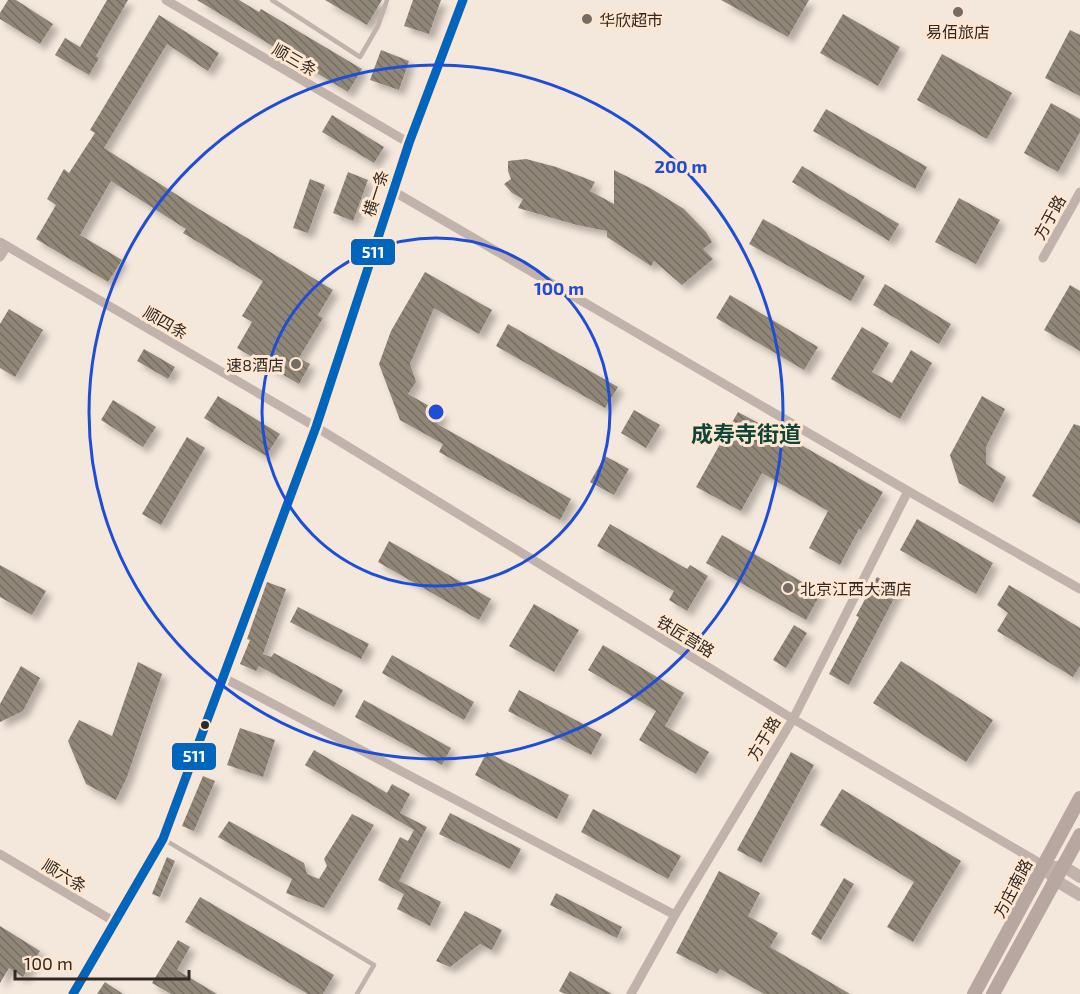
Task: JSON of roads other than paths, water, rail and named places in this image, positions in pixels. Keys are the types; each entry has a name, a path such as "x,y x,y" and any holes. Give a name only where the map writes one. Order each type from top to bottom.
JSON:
{"main road":[{"name":"方庄南路","path":"974,994 1080,798"},
{"name":"方庄南路","path":"993,994 1080,835"}],"street":[{"name":"顺三条","path":"166,0 409,143"},
{"name":"横一条","path":"73,994 163,838 316,427 409,143 463,0"},
{"path":"393,191 1080,589"},
{"name":"方于路","path":"1043,258 1080,192"},
{"path":"0,257 3,244"},
{"name":"顺四条","path":"3,244 316,427"},
{"name":"铁匠营路","path":"316,427 793,719 1043,865"},
{"name":"方于路","path":"632,994 675,915 793,719 908,491"},
{"path":"222,677 675,915"},
{"name":"顺六条","path":"0,854 114,922"},
{"path":"1043,865 1063,866 1080,876"},
{"path":"1043,865 1055,880 1080,895"}],"lane":[{"path":"272,0 360,57 378,26 387,0"},
{"path":"163,838 374,965 357,994"}],"place":[{"name":"易佰旅店","path":"958,12"},
{"name":"华欣超市","path":"587,19"},
{"name":"速8酒店","path":"296,364"},
{"name":"北京江西大酒店","path":"788,588"}],"district":[{"name":"成寿寺街道","path":"746,433"}]}
